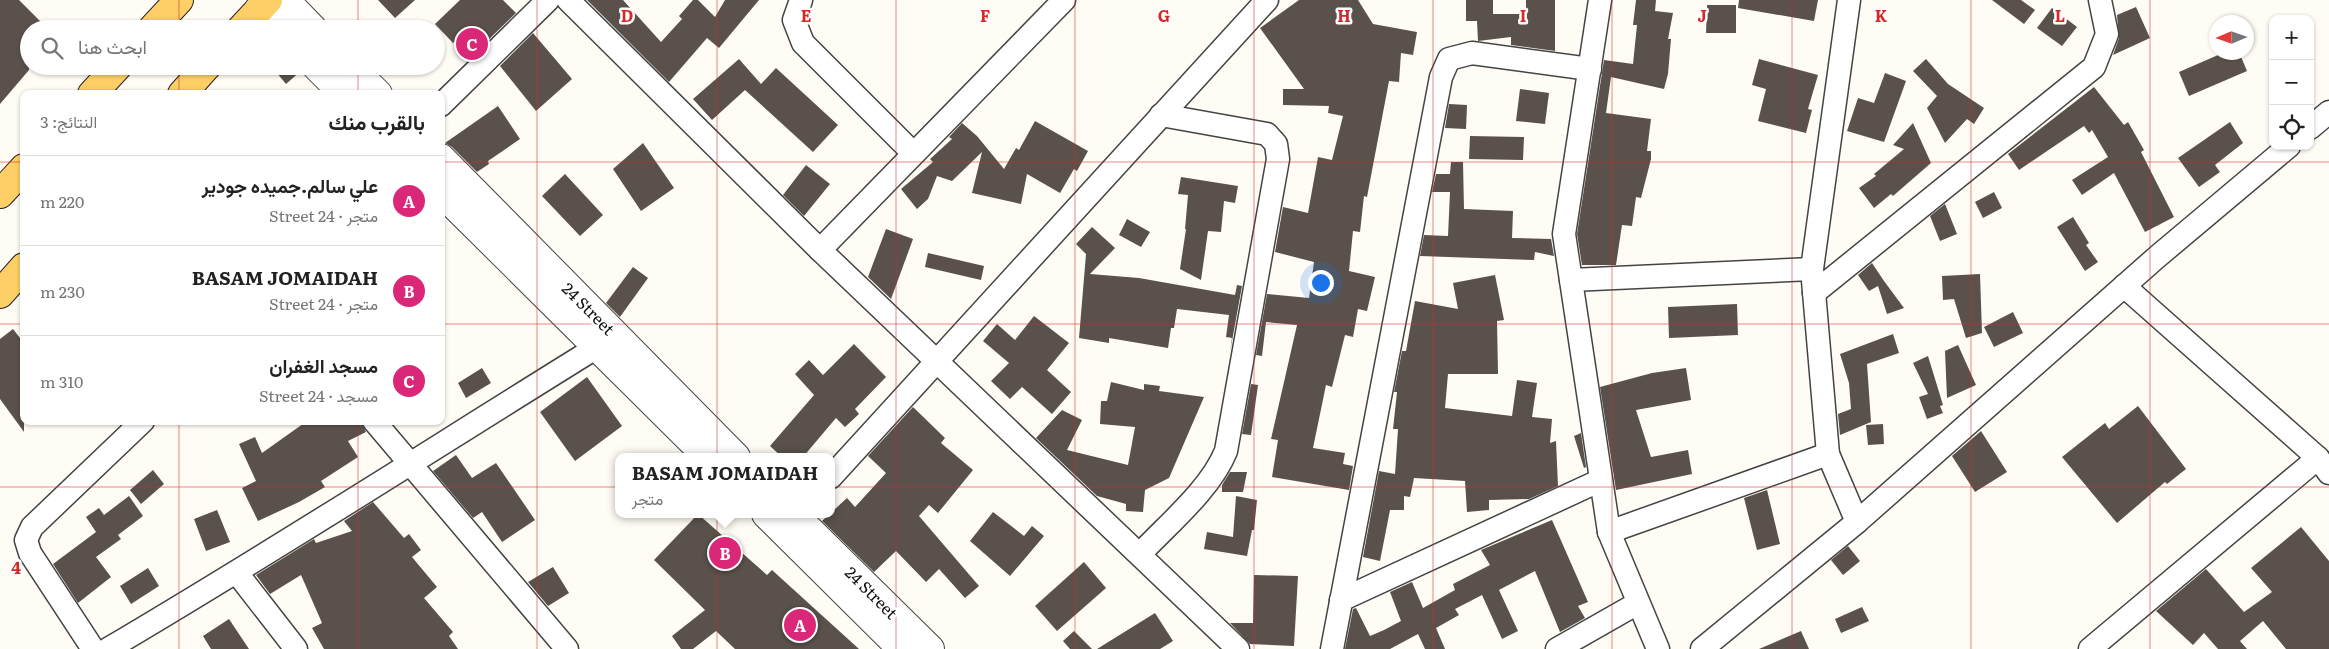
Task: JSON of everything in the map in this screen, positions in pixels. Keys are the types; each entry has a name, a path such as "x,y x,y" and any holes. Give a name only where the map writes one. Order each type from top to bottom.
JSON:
{"main road":[{"path":"160,20 179,0"},
{"path":"249,20 264,4"},
{"path":"96,90 110,75"},
{"path":"186,90 199,75"},
{"path":"0,194 20,172"},
{"path":"0,294 20,272"}],"street":[{"path":"285,0 305,20"},
{"path":"445,101 548,0"},
{"path":"568,0 820,250 1238,649"},
{"path":"801,0 794,20 803,43 913,153"},
{"path":"820,250 1064,0"},
{"path":"835,473 1267,0"},
{"path":"1600,0 1564,234 1609,532 1658,649"},
{"path":"1849,0 1812,270 1828,454 1857,522"},
{"path":"1814,293 2094,67 2107,34 2100,0"},
{"path":"264,4 274,20"},
{"path":"1332,649 1441,77 1449,58 1472,53 1590,69"},
{"path":"325,75 340,90"},
{"path":"359,75 374,90"},
{"path":"2314,125 2329,112"},
{"path":"1140,554 1208,482 1219,468 1226,451 1278,158 1276,144 1267,134 1161,116"},
{"path":"1702,649 1857,522 2124,286 2284,150"},
{"name":"24 Street","path":"445,162 704,453"},
{"name":"24 Street","path":"445,196 732,453"},
{"path":"1571,280 1812,270"},
{"path":"2090,649 2323,466 2124,286"},
{"path":"108,649 237,573 410,463 607,342"},
{"path":"93,649 30,554 26,540 32,527 139,425"},
{"path":"377,425 567,649"},
{"path":"1609,532 1828,454"},
{"path":"1342,600 1601,480"},
{"name":"24 Street","path":"770,518 902,649"},
{"name":"24 Street","path":"798,518 930,649"},
{"path":"237,573 296,649"},
{"path":"1557,649 1638,603"}],"building":[{"path":"0,0 19,0 39,20 20,20 20,75 25,75 0,104"},
{"path":"378,0 415,0 395,18"},
{"path":"460,0 503,0 516,13 480,48 466,33 453,43 445,35 445,20 439,20"},
{"path":"587,0 623,0 661,42 682,19 679,16 693,0 698,0 715,17 725,0 759,0 719,48 707,38 669,82"},
{"path":"1299,0 1358,0 1373,24 1417,32 1413,55 1401,53 1399,82 1389,81 1367,197 1364,196 1360,232 1353,231 1349,271 1375,277 1367,311 1358,309 1353,337 1345,335 1332,387 1326,385 1313,448 1345,453 1343,464 1353,466 1349,490 1272,477 1278,440 1271,439 1297,325 1266,322 1262,356 1256,355 1267,294 1309,298 1314,262 1275,252 1283,207 1308,213 1318,157 1332,160 1343,116 1328,113 1329,106 1283,105 1283,89 1304,89 1260,28"},
{"path":"1466,0 1493,0 1493,14 1526,14 1526,0 1555,0 1555,51 1511,45 1511,37 1478,41 1477,21 1466,21"},
{"path":"1636,0 1656,0 1655,11 1673,13 1668,39 1671,39 1668,74 1664,89 1611,77 1606,113 1651,119 1647,151 1651,151 1651,159 1641,198 1636,197 1632,226 1622,225 1616,265 1582,265 1577,234 1604,60 1633,64 1637,25 1633,25"},
{"path":"1739,0 1818,0 1814,21 1738,8"},
{"path":"1992,0 2021,0 2035,10 2024,24"},
{"path":"1707,5 1736,5 1736,33 1706,33"},
{"path":"2136,7 2150,38 2113,55 2119,38 2117,15"},
{"path":"2052,8 2077,27 2062,46 2037,28"},
{"path":"533,33 572,79 536,111 500,66"},
{"path":"739,59 761,84 776,68 838,125 813,152 745,90 712,120 693,99"},
{"path":"1759,59 1818,75 1808,109 1812,110 1806,133 1758,121 1766,89 1752,85"},
{"path":"1926,59 1948,84 1984,108 1974,124 1967,119 1945,143 1927,108 1937,96 1913,71"},
{"path":"2209,59 2242,60 2247,71 2189,96 2179,72"},
{"path":"1885,73 1906,81 1884,142 1847,131 1858,98 1874,103"},
{"path":"278,75 296,75 286,84"},
{"path":"2094,87 2124,125 2128,122 2144,150 2141,152 2174,217 2145,232 2114,173 2082,195 2072,180 2108,157 2092,130 2089,133 2084,126 2019,170 2008,154"},
{"path":"1520,89 1549,93 1545,124 1516,121"},
{"path":"1449,104 1467,105 1466,129 1445,128"},
{"path":"498,106 520,139 488,161 489,164 477,172 452,147 445,143"},
{"path":"1035,121 1088,151 1077,171 1074,169 1060,193 1027,174 1021,204 972,193 982,152 952,181 937,176 928,199 917,209 901,189 933,162 930,159 952,139 949,137 962,123 977,136 1004,169 1016,148 1019,150"},
{"path":"2230,122 2243,143 2215,165 2220,172 2199,187 2178,158"},
{"path":"1913,123 1931,163 1893,196 1891,194 1874,208 1859,188 1876,176 1874,174 1904,149 1893,145"},
{"path":"1470,136 1524,137 1523,160 1469,159"},
{"path":"643,143 674,188 641,211 613,169"},
{"path":"1451,162 1463,162 1464,209 1513,211 1512,238 1551,239 1554,256 1535,252 1534,260 1420,256 1424,235 1448,236 1450,192 1432,192 1436,174 1450,174"},
{"path":"806,165 830,184 804,216 783,195"},
{"path":"565,174 603,215 580,236 542,196"},
{"path":"1181,177 1238,186 1235,203 1224,201 1221,232 1208,231 1201,280 1180,269 1186,229 1188,195 1178,194"},
{"path":"1994,192 2002,208 1983,218 1975,202"},
{"path":"1945,204 1957,234 1940,241 1930,216"},
{"path":"2073,217 2089,243 2086,245 2098,262 2085,271 2057,227"},
{"path":"1127,219 1150,232 1141,247 1119,235"},
{"path":"1092,227 1115,248 1090,274 1139,278 1235,295 1237,285 1242,286 1230,352 1232,338 1226,337 1229,315 1177,309 1174,328 1171,328 1168,348 1109,338 1109,343 1079,338 1086,254 1076,244"},
{"path":"886,229 913,239 891,299 868,277"},
{"path":"928,253 984,266 981,280 925,267"},
{"path":"1872,263 1904,308 1887,314 1878,286 1869,291 1858,275"},
{"path":"633,267 648,278 620,317 606,303"},
{"path":"1980,274 1982,333 1966,338 1954,299 1943,300 1942,276"},
{"path":"1495,275 1504,320 1497,321 1498,374 1448,374 1445,408 1512,416 1517,380 1537,383 1532,417 1552,419 1550,443 1556,441 1558,486 1529,499 1489,500 1489,510 1467,512 1465,481 1414,478 1410,497 1404,496 1404,510 1390,510 1380,561 1363,557 1379,471 1395,474 1398,429 1393,429 1397,392 1394,392 1402,351 1406,351 1415,301 1458,309 1453,283"},
{"path":"1737,304 1738,335 1669,338 1668,307"},
{"path":"2013,312 2023,333 1994,347 1984,327"},
{"path":"1034,316 1069,343 1047,370 1071,392 1052,414 1022,387 1010,399 991,381 1009,363 983,341 997,324 1015,340"},
{"path":"13,329 20,338 20,425 24,425 24,432 0,399 0,339"},
{"path":"1893,334 1899,353 1867,364 1871,422 1840,435 1838,414 1851,409 1849,383 1840,354"},
{"path":"854,344 886,377 855,409 859,414 845,427 836,418 806,453 778,453 770,446 814,395 795,374 809,360 823,375"},
{"path":"1958,345 1976,385 1947,398 1945,351"},
{"path":"1928,356 1943,405 1940,406 1943,413 1927,419 1919,397 1928,394 1913,363"},
{"path":"482,368 491,383 466,398 458,383"},
{"path":"1686,368 1691,400 1636,410 1651,457 1688,450 1692,474 1616,490 1600,387 1652,373"},
{"path":"587,377 622,426 575,461 540,412"},
{"path":"1111,382 1144,390 1144,384 1160,386 1159,391 1204,397 1169,478 1145,490 1143,512 1126,511 1126,504 1097,496 1036,438 1062,410 1082,420 1067,450 1128,465 1135,427 1100,424 1101,401 1107,401"},
{"path":"1251,384 1258,385 1251,435 1242,434"},
{"path":"2138,406 2186,469 2167,484 2165,482 2117,523 2062,457 2105,423 2109,429"},
{"path":"913,407 945,438 941,443 973,470 938,513 929,505 919,516 979,586 965,598 939,569 926,582 896,551 874,572 822,521 825,518 835,518 835,509 847,498 855,507 886,473 868,456"},
{"path":"1883,424 1884,444 1868,445 1866,425"},
{"path":"301,425 363,425 366,432 348,441 358,457 321,481 325,487 299,502 258,521 242,488 256,481 239,444 255,437 262,453"},
{"path":"1981,431 2007,472 1975,492 1952,456"},
{"path":"1581,433 1586,467 1584,468 1574,436"},
{"path":"456,455 472,478 496,463 535,520 502,542 482,512 473,518 433,471"},
{"path":"153,470 164,484 141,504 130,490"},
{"path":"1230,472 1247,472 1243,492 1222,492 1222,485"},
{"path":"1767,490 1780,544 1757,550 1744,498"},
{"path":"129,496 143,516 118,535 121,539 96,557 111,577 78,603 53,564 96,532 86,517 99,508 104,515"},
{"path":"1236,496 1257,500 1254,530 1252,530 1247,556 1204,549 1207,532 1233,537"},
{"path":"373,502 404,538 409,534 421,550 412,557 437,587 424,598 453,632 449,636 458,649 324,649 312,628 322,623 301,575 270,594 256,575 314,539 316,543 352,531 344,521"},
{"path":"217,510 230,542 206,551 194,519"},
{"path":"993,512 1024,536 1032,526 1044,536 1010,576 970,541"},
{"path":"694,518 703,518 767,575 772,570 859,649 735,649 716,631 693,649 681,649 672,636 705,610 654,560"},
{"path":"1552,520 1588,602 1578,606 1585,618 1560,632 1535,571 1499,590 1518,631 1502,639 1482,595 1455,609 1459,615 1436,628 1445,649 1425,649 1418,634 1390,649 1345,649 1353,609 1356,608 1370,636 1384,630 1401,621 1390,592 1412,582 1423,608 1455,590 1453,584 1490,565 1481,550"},
{"path":"2301,527 2329,561 2329,649 2286,649 2263,621 2240,641 2247,649 2218,649 2204,633 2193,645 2156,611 2206,569 2244,612 2272,592 2251,568"},
{"path":"1848,546 1860,561 1843,575 1831,560"},
{"path":"1084,562 1106,588 1057,631 1035,606"},
{"path":"553,567 569,593 548,606 528,582"},
{"path":"148,568 159,586 131,604 120,586"},
{"path":"1254,575 1298,576 1294,646 1250,644 1230,623 1253,623"},
{"path":"1862,607 1869,621 1841,633 1835,619"},
{"path":"1155,613 1173,641 1160,649 1097,649"},
{"path":"229,619 249,649 211,649 203,636"},
{"path":"1074,631 1092,649 1070,649 1063,641"},
{"path":"1801,631 1809,649 1759,649"}],"place":[{"name":"مسجد الغفران","path":"472,44"},
{"name":"BASAM JOMAIDAH","path":"725,553"},
{"name":"علي سالم.جميده جودير","path":"800,625"}]}
